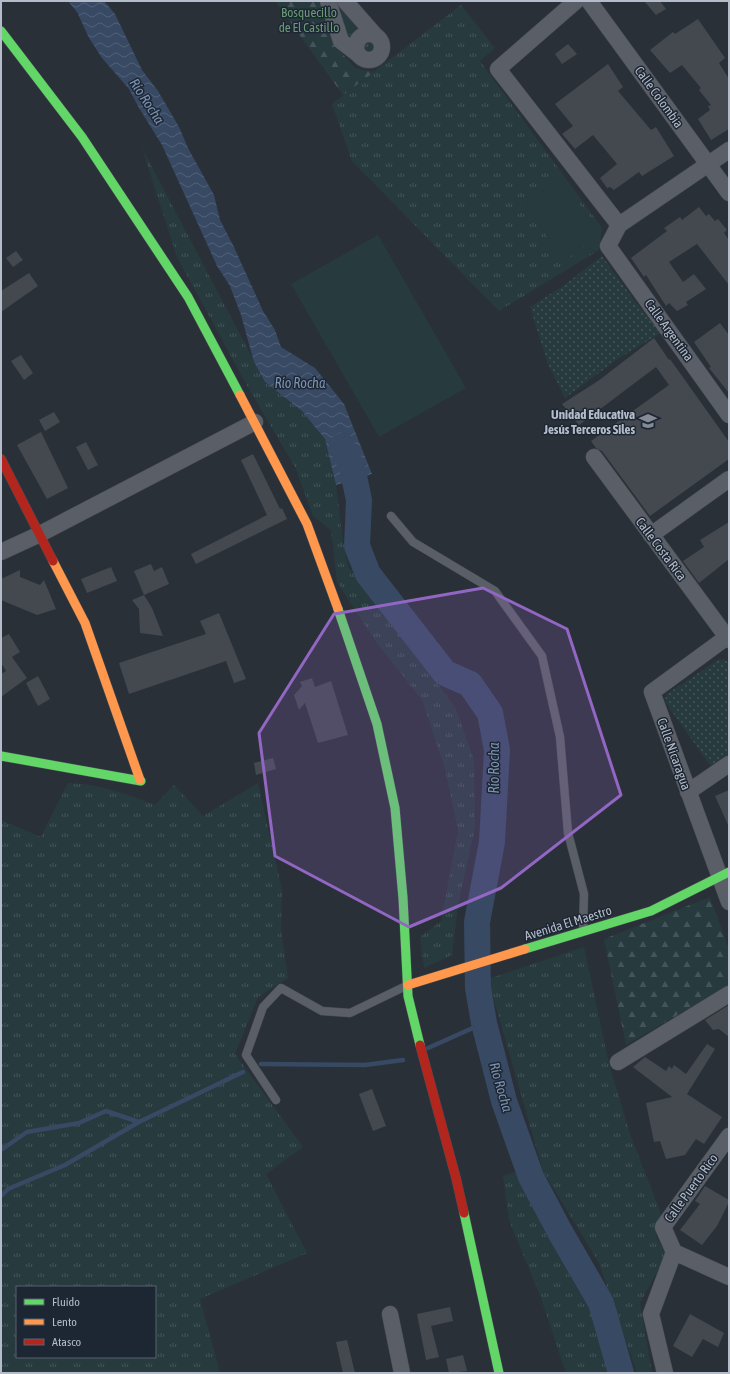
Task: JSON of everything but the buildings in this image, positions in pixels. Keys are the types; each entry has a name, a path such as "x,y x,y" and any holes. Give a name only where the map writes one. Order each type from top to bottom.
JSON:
{"street":[{"path":"328,1 342,41 363,58 372,60 382,51 381,42 345,1"},
{"path":"576,1 498,69 619,225 729,150"},
{"name":"Calle Colombia","path":"589,1 729,193"},
{"path":"1,31 82,136 188,297 255,422 307,524 363,679 377,724 395,808 408,996 423,1059 456,1178 499,1373"},
{"name":"Calle Argentina","path":"619,225 608,246 729,415"},
{"path":"1,552 40,534 255,422"},
{"name":"Calle Costa Rica","path":"594,458 728,639"},
{"path":"1,459 85,623 140,780 1,756"},
{"path":"651,535 729,479"},
{"name":"Calle Nicaragua","path":"728,639 652,692 688,792 725,874 729,902"},
{"path":"688,792 729,764"},
{"name":"Avenida El Maestro","path":"408,985 651,911 725,874"},
{"path":"618,1062 729,994"},
{"name":"Calle Puerto Rico","path":"674,1252 663,1227 729,1136"},
{"path":"665,1373 651,1314 674,1252 729,1277"},
{"path":"390,1314 402,1373"}],"lane":[{"path":"390,516 413,542 495,591 542,656 560,737 568,833 584,894 582,933"},
{"path":"276,1100 246,1055 263,1007 281,988 322,1011 350,1013 408,985"}],"highlighted area":[{"path":"483,588 567,629 621,795 501,888 409,927 275,856 259,733 334,614"}],"green space":[{"name":"Bosquecillo de El Castillo","path":"275,1 319,1 336,47 355,68 374,72 343,95"},
{"path":"332,1 337,1 353,20 357,33 353,36 346,35"},
{"path":"461,5 495,48 480,61 602,228 599,250 499,311 352,161 332,104"},
{"path":"369,39 375,41 377,47 375,53 369,55 363,53 361,47 363,41"},
{"path":"142,148 265,382 302,411 325,439 336,485 343,542 349,568 410,645 456,709 474,760 475,828 458,905 452,955 424,968 420,937 441,921 458,830 445,769 422,700 376,642 337,582 331,530 313,516 296,469 245,382 177,257"},
{"path":"561,178 600,234 564,261 525,204"},
{"path":"378,235 466,388 379,437 291,284"},
{"path":"602,256 634,300 661,333 619,358 565,398 548,364 530,307 563,286"},
{"path":"723,659 729,662 729,756 712,766 709,764 666,703 665,699 667,694 718,660"},
{"path":"68,783 91,785 123,793 155,805 174,785 203,816 258,783 282,890 281,931 288,978 258,997 235,1054 303,1147 266,1174 307,1253 200,1299 220,1373 1,1373 1,820 41,837"},
{"path":"710,897 729,949 729,985 626,1045 604,939"},
{"path":"584,947 609,1064 631,1137 662,1216 656,1236 666,1255 640,1303 652,1373 637,1373 599,1263 543,1171 488,979"},
{"path":"521,1170 542,1227 593,1316 609,1373 566,1373 541,1298 509,1220 503,1176"}],"water":[{"name":"Río Rocha","path":"68,1 104,1 115,14 142,70 158,91 179,127 188,148 214,195 220,220 263,311 275,330 281,347 315,368 344,404 372,474 336,485 325,439 302,411 265,382 254,362 241,315 230,286 217,266 162,145 129,89 102,58 89,38 77,12"}],"waterway":[{"name":"Río Rocha","path":"342,446 352,467 359,500 357,546 368,574 445,673 470,684 490,713 497,750 492,842 477,922 478,988 484,1023 504,1101 531,1177 560,1232 601,1303 621,1373"},
{"path":"428,1048 484,1023"},
{"path":"261,1064 365,1065 403,1060"},
{"path":"1,1150 27,1132 79,1123 106,1111 139,1122 243,1072"},
{"path":"1,1196 8,1189 65,1165 139,1122"}],"traffic: fast":[{"path":"1,31 82,137 188,297 240,395"},
{"path":"338,609 377,724 395,808 403,898 408,996 420,1045"},
{"path":"1,756 141,781 140,780"},
{"path":"525,949 651,911 729,872"},
{"path":"464,1213 499,1373"}],"traffic: slow":[{"path":"240,395 307,524 338,609"},
{"path":"53,561 85,623 140,780"},
{"path":"408,985 525,949"}],"traffic: jam":[{"path":"1,459 53,561"},
{"path":"420,1045 464,1213"}],"place":[{"name":"Unidad Educativa Jesús Terceros Siles","path":"648,421"}]}
